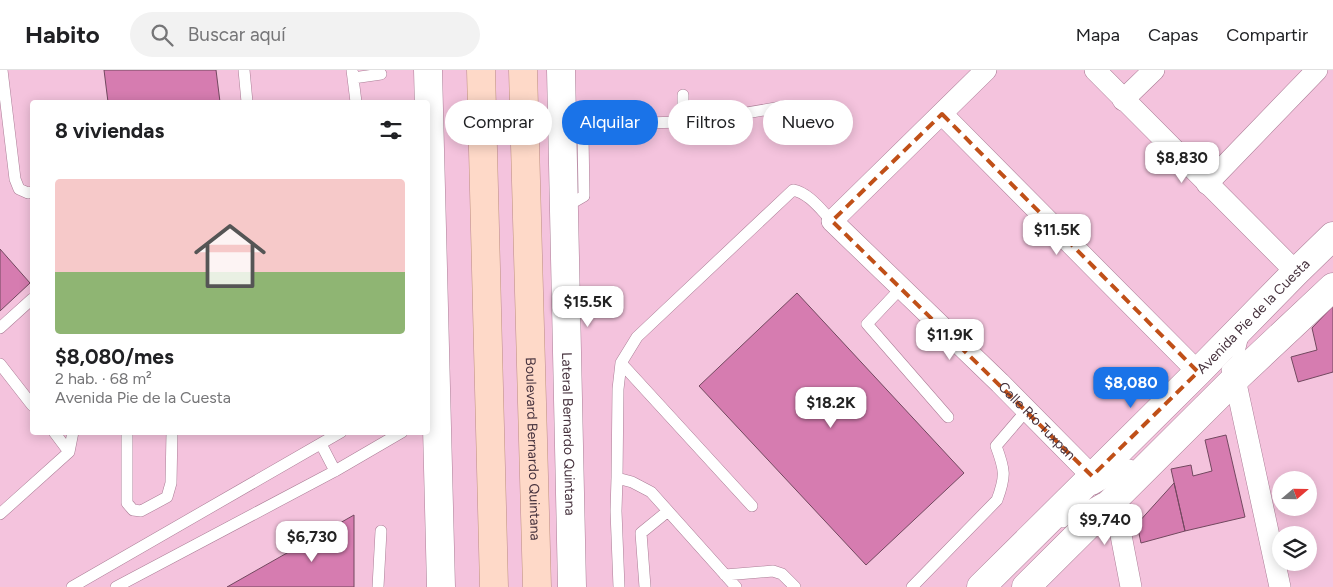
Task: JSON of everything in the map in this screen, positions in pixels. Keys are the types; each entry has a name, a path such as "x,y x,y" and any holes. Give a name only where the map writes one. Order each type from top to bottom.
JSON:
{"main road":[{"path":"481,70 494,587"},
{"name":"Boulevard Bernardo Quintana","path":"524,70 537,587"}],"street":[{"path":"428,70 428,100"},
{"path":"832,221 986,70"},
{"path":"1095,70 1296,272"},
{"path":"1123,100 1154,70"},
{"path":"1208,184 1317,70"},
{"name":"Lateral Bernardo Quintana","path":"561,79 572,587"},
{"path":"942,114 1217,377 1280,587"},
{"name":"Calle Río Tuxpan","path":"832,221 1000,383 1092,476"},
{"name":"Avenida Pie de la Cuesta","path":"1026,587 1128,480 1217,377 1247,322 1333,236"},
{"path":"430,280 432,416 441,587"},
{"name":"Avenida Pie de la Cuesta","path":"981,587 1057,520 1092,476 1333,287"},
{"path":"1128,480 1131,587"}],"lane":[{"path":"2,70 15,179 19,189 30,192"},
{"path":"244,70 248,100"},
{"path":"356,100 352,74 381,74"},
{"path":"561,79 569,100"},
{"path":"683,95 683,100"},
{"path":"564,208 584,196 583,145"},
{"path":"618,587 616,511 618,389 621,363 637,338 793,190 800,191 832,221"},
{"path":"902,288 867,324 948,417"},
{"path":"0,328 30,301"},
{"path":"621,363 752,506"},
{"path":"0,364 30,402"},
{"path":"912,587 997,500 1004,468 996,446 1026,411"},
{"path":"56,435 69,452"},
{"path":"0,514 69,452 72,435"},
{"path":"127,435 127,503 133,510 141,511 167,497 171,483 172,435"},
{"path":"72,587 336,435"},
{"path":"116,587 397,435"},
{"path":"321,444 335,470"},
{"path":"1123,472 1128,480 1068,518 1057,520 1123,472"},
{"path":"617,478 632,482 651,492 736,587"},
{"path":"645,587 641,534 668,511"},
{"path":"378,587 381,531"},
{"path":"725,575 773,571 782,574 795,587"}],"highlighted area":[{"path":"942,114 1198,372 1092,476 832,221"}],"building":[{"path":"104,70 216,70 220,100 108,100"},
{"path":"0,249 30,283 0,311"},
{"path":"797,293 964,473 866,565 699,386"},
{"path":"1333,306 1333,372 1298,382 1291,357 1317,350 1312,328"},
{"path":"1226,435 1245,517 1185,531 1171,469 1191,465 1193,476 1212,471 1205,440"},
{"path":"1174,483 1185,531 1141,543 1137,524"},
{"path":"354,515 354,587 227,587"}]}
